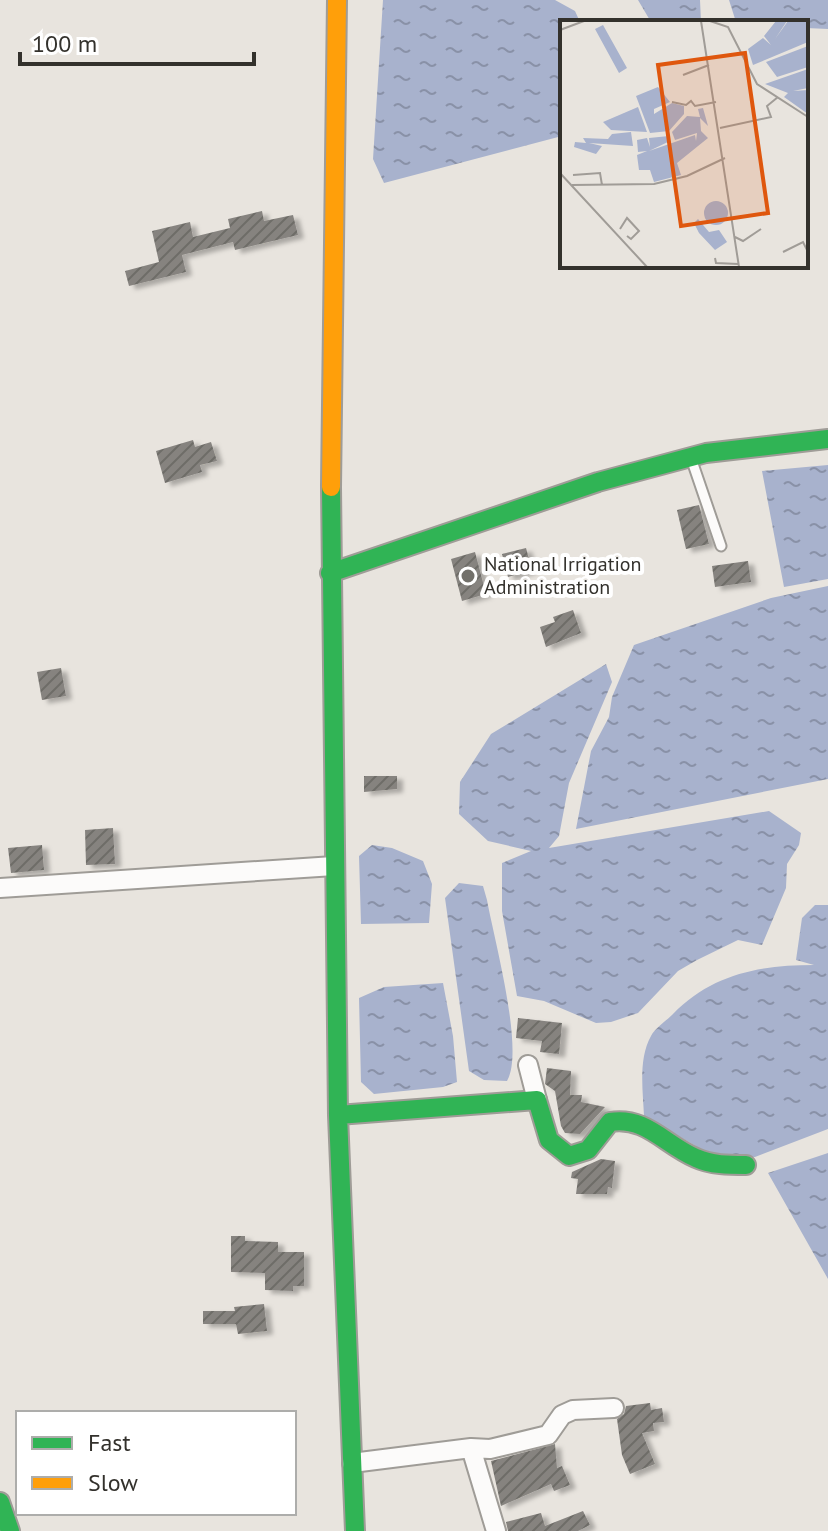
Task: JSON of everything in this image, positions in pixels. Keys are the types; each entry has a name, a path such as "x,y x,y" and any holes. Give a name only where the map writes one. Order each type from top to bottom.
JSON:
{"street":[{"path":"337,0 330,573 338,1115 355,1531"},
{"path":"330,573 598,482 691,457 828,439"},
{"path":"0,888 334,866"},
{"path":"528,1065 546,1137 553,1147 569,1156 588,1150 610,1122 625,1120 649,1127 700,1160 746,1165"},
{"path":"338,1115 537,1100"},
{"path":"352,1463 471,1448 490,1449 548,1435 562,1415 573,1410 614,1408"},
{"path":"471,1448 496,1531"},
{"path":"0,1502 10,1531"}],"lane":[{"path":"691,457 721,546"}],"water":[{"path":"383,0 555,0 575,11 579,20 560,20 560,137 384,183 373,159"},
{"path":"638,0 700,0 701,20 650,20"},
{"path":"729,0 828,0 828,29 808,28 808,20 735,20"},
{"path":"828,465 828,579 784,587 762,471"},
{"path":"828,586 828,779 576,829 591,751 609,717 612,697 634,645 771,598"},
{"path":"606,664 612,682 569,783 559,836 549,848 769,811 801,833 799,845 787,864 786,888 762,945 738,940 678,971 638,1013 611,1022 596,1023 544,1001 517,996 502,911 502,863 531,851 488,841 459,814 460,782 491,734"},
{"path":"372,845 392,848 423,861 432,884 429,923 361,924 359,856"},
{"path":"459,883 483,886 487,900 510,1021 512,1066 507,1081 484,1080 469,1071 445,898"},
{"path":"815,905 828,905 828,1129 755,1157 718,1159 644,1116 642,1075 647,1045 655,1030 704,989 738,974 756,970 814,965 796,960 802,918"},
{"path":"443,983 453,1036 457,1082 443,1087 374,1094 361,1082 359,998 384,987"},
{"path":"828,1153 828,1279 768,1173"}],"building":[{"path":"262,211 264,221 293,215 298,235 235,250 233,242 182,255 186,272 129,286 125,271 159,262 152,231 190,222 193,237 230,228 228,219"},
{"path":"193,440 195,447 211,442 217,461 200,465 202,472 165,483 156,451"},
{"path":"699,505 709,544 686,549 677,510"},
{"path":"526,548 532,570 508,577 502,554"},
{"name":"National Irrigation Administration","path":"475,552 486,594 462,601 451,559"},
{"path":"748,561 751,582 715,587 712,566"},
{"path":"573,610 581,633 546,647 540,627 555,622 553,617"},
{"path":"61,668 66,696 42,700 37,672"},
{"path":"364,776 397,776 397,789 364,792"},
{"path":"113,828 115,864 86,865 85,830"},
{"path":"42,845 44,870 11,873 8,848"},
{"path":"518,1018 562,1023 559,1054 540,1052 542,1041 516,1038"},
{"path":"547,1068 571,1071 570,1095 582,1095 581,1102 605,1107 580,1134 565,1133 561,1126 555,1091 545,1084"},
{"path":"601,1159 615,1161 612,1188 608,1187 607,1194 576,1194 578,1179 571,1178 572,1172"},
{"path":"231,1236 245,1236 245,1241 278,1242 278,1252 304,1252 304,1286 293,1286 293,1291 265,1290 265,1273 231,1272"},
{"path":"264,1304 267,1331 238,1334 236,1324 203,1324 203,1311 235,1311 234,1307"},
{"path":"650,1403 651,1410 662,1408 664,1422 653,1423 654,1431 642,1433 655,1464 630,1474 622,1455 617,1419 624,1414 626,1406"},
{"path":"555,1444 557,1468 562,1466 570,1485 554,1491 551,1484 501,1506 491,1461"},
{"path":"583,1511 590,1525 578,1531 508,1531 506,1522 541,1513 545,1526"}],"traffic: fast":[{"path":"330,573 598,482 706,453 828,439"},
{"path":"331,487 338,1115 355,1531"},
{"path":"338,1115 537,1100 549,1140 569,1156 588,1150 610,1122 623,1121 645,1127 702,1160 746,1165"},
{"path":"0,1502 10,1531"}],"traffic: slow":[{"path":"331,487 337,0"}],"place":[{"name":"National Irrigation Administration","path":"468,576"}]}
